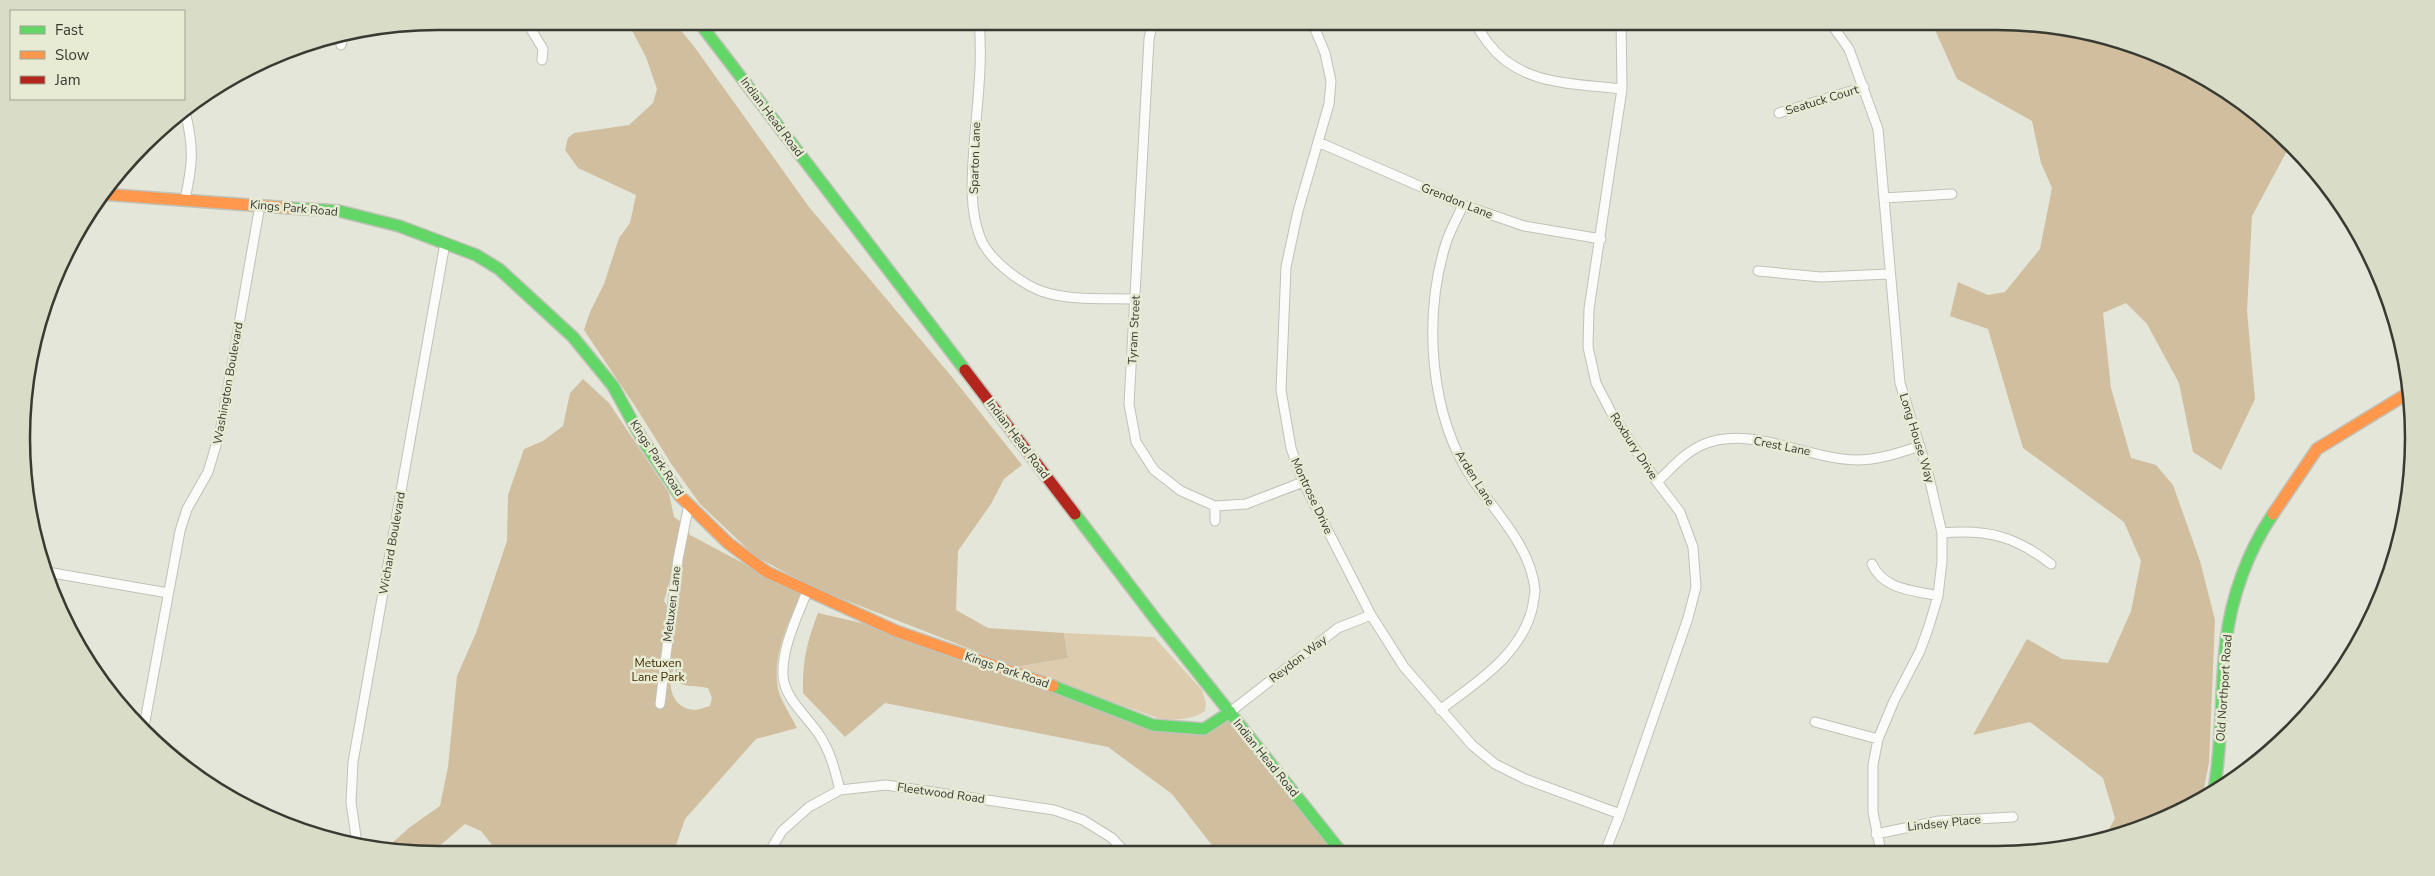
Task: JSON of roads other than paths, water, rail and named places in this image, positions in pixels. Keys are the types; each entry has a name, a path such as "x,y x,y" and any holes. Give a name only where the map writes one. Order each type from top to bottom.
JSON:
{"main road":[{"name":"Indian Head Road","path":"705,30 1150,612 1336,846"},
{"name":"Kings Park Road","path":"111,195 339,211 399,226 476,255 499,269 573,336 613,386 642,440 676,492 728,544 767,572 896,631 1062,688 1153,725 1204,729 1230,712"},
{"name":"Old Northport Road","path":"2216,782 2219,764 2226,641 2235,594 2258,536 2316,450 2403,396"}],"street":[{"path":"531,30 543,49 542,60"},
{"name":"Sparton Lane","path":"980,30 981,49 972,182 973,208 980,238 996,258 1017,279 1042,291 1068,296 1135,299"},
{"name":"Tyram Street","path":"1151,30 1129,404 1136,442 1154,470 1181,491 1215,506 1246,504 1303,482"},
{"name":"Montrose Drive","path":"1315,30 1325,53 1330,81 1329,104 1298,211 1286,267 1282,352 1281,390 1290,448 1303,482 1371,615 1404,667 1472,745 1495,764 1526,779 1620,814"},
{"path":"1478,30 1496,52 1520,71 1546,80 1622,89"},
{"name":"Roxbury Drive","path":"1607,846 1688,618 1696,587 1693,547 1680,512 1657,482 1612,414 1596,383 1588,347 1589,309 1622,89 1621,30"},
{"name":"Long House Way","path":"1835,30 1849,49 1878,129 1889,274 1900,383 1928,473 1942,533 1942,561 1938,596 1920,651 1894,701 1878,740 1872,790 1876,834 1879,846"},
{"name":"Seatuck Court","path":"1779,113 1864,87"},
{"path":"185,199 190,173 192,141 186,117"},
{"name":"Grendon Lane","path":"1318,142 1464,205 1524,226 1601,239"},
{"path":"1884,198 1952,194"},
{"name":"Washington Boulevard","path":"145,721 180,531 187,509 208,472 220,432 260,205"},
{"name":"Arden Lane","path":"1440,710 1483,677 1518,643 1529,621 1535,592 1529,564 1510,532 1471,477 1448,434 1437,395 1434,331 1438,277 1447,242 1464,205"},
{"name":"Wichard Boulevard","path":"356,838 351,802 353,762 445,243"},
{"path":"1758,271 1821,277 1889,274"},
{"name":"Crest Lane","path":"1657,482 1686,455 1702,445 1726,439 1752,440 1855,460 1880,458 1920,446"},
{"name":"Metuxen Lane","path":"660,704 678,559 689,504"},
{"path":"1215,506 1215,521"},
{"path":"1942,533 1965,531 1998,535 2030,548 2051,564"},
{"path":"1872,564 1877,575 1887,584 1938,596"},
{"path":"53,573 168,593"},
{"path":"807,591 785,653 783,677 796,706 824,744 832,761 840,790"},
{"name":"Reydon Way","path":"1230,712 1338,628 1371,615"},
{"path":"1815,722 1878,740"},
{"name":"Fleetwood Road","path":"773,846 782,831 809,807 840,790 886,785 1054,810 1084,820 1112,838 1119,846"},
{"name":"Lindsey Place","path":"1876,834 1939,821 2013,817"}],"park label":[{"name":"Metuxen Lane Park","path":"658,670"}]}
